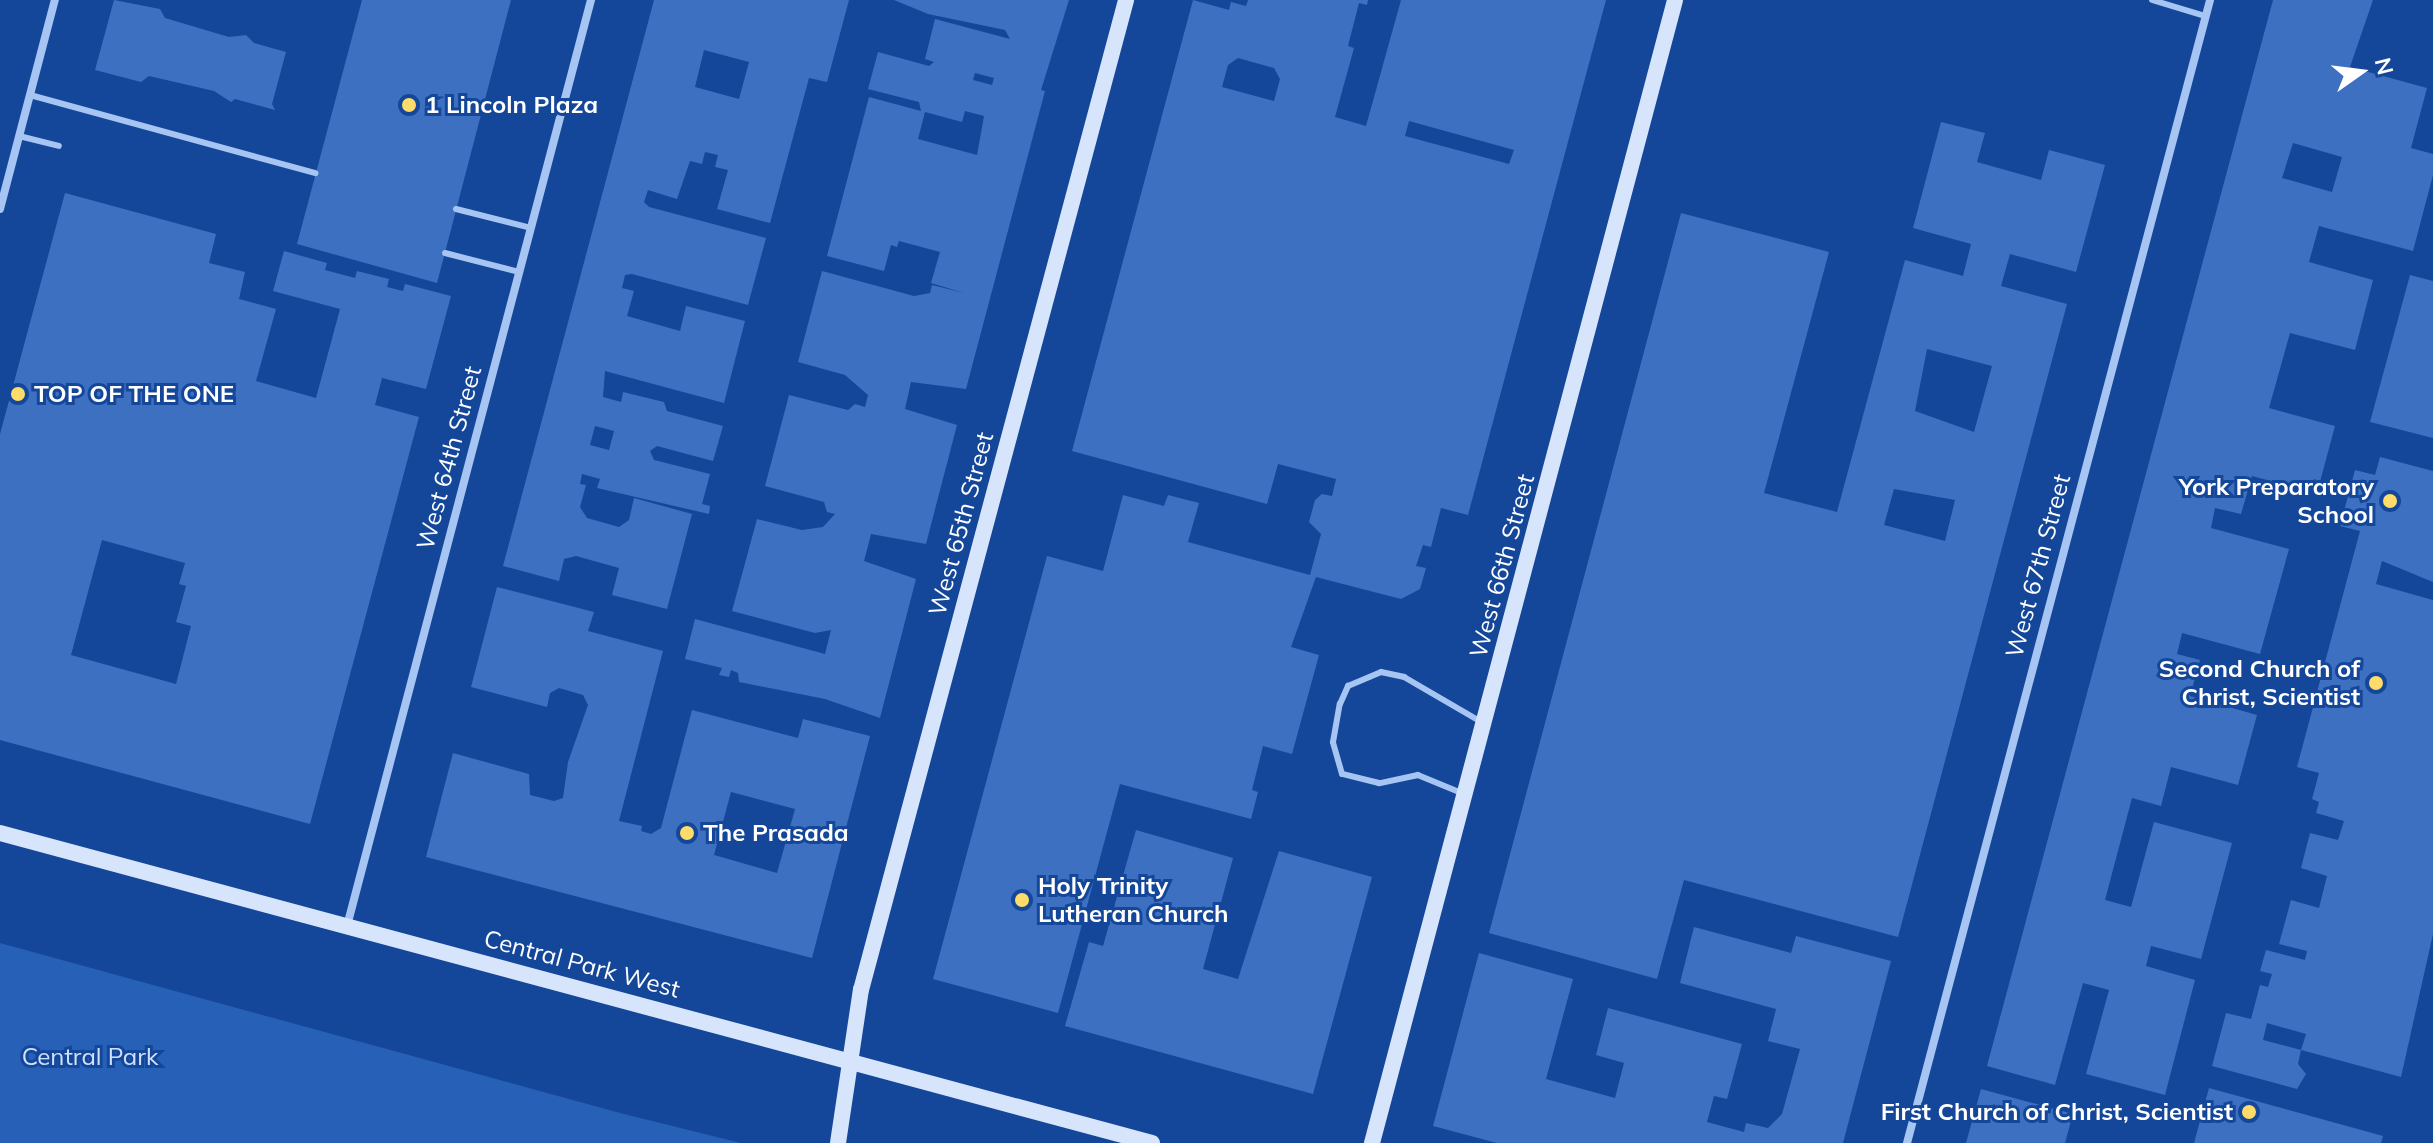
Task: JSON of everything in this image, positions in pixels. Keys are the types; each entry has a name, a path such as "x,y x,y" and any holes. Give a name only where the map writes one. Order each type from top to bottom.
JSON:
{"main road":[{"name":"West 65th Street","path":"838,1143 861,990 1126,0"},
{"name":"West 66th Street","path":"1372,1143 1486,724 1675,0"},
{"name":"Central Park West","path":"0,833 1152,1143"}],"street":[{"path":"0,206 55,0"},
{"name":"West 64th Street","path":"347,926 591,0"},
{"name":"West 67th Street","path":"1907,1143 2210,0"}],"lane":[{"path":"2152,0 2205,16"},
{"path":"30,95 316,173"},
{"path":"19,136 59,146"},
{"path":"456,209 531,228"},
{"path":"445,253 519,272"},
{"path":"1466,795 1418,775 1379,783 1342,774 1333,742 1340,704 1348,686 1381,672 1404,677 1486,724"}],"green space":[{"name":"Central Park","path":"0,943 620,1113 741,1143 0,1143"}],"building":[{"path":"114,0 160,9 165,18 229,37 246,35 254,43 286,52 272,104 275,110 235,99 231,102 214,91 149,76 141,82 95,70"},
{"name":"1 Lincoln Plaza","path":"362,0 511,0 437,283 297,244"},
{"path":"654,0 849,0 827,82 809,78 770,223 717,209 728,170 715,167 718,155 705,152 702,164 690,161 677,199 648,190 644,202 649,207 766,238 748,305 632,274 625,275 622,288 634,291 627,316 680,331 686,306 745,321 724,403 605,371 603,397 621,402 623,392 664,402 667,411 723,426 713,461 657,446 650,451 654,460 710,474 702,504 710,506 709,514 597,488 600,479 582,474 580,484 586,485 580,507 587,518 619,527 629,520 634,498 692,514 667,609 612,595 619,568 576,556 564,559 559,581 503,566","holes":["704,50 749,62 739,99 695,87","595,426 614,431 609,450 590,445"]},
{"path":"894,0 1069,0 1041,90 1045,91 966,389 911,382 905,409 957,425 926,544 871,534 864,561 916,579 880,718 825,699 739,682 738,673 731,670 729,677 719,675 722,668 685,659 695,619 825,654 831,630 815,633 732,611 757,519 802,530 823,527 835,514 827,512 824,502 765,486 789,395 848,410 855,404 865,407 868,395 845,375 798,362 822,271 914,296 930,293 932,285 964,293 931,283 940,252 899,241 897,247 891,245 884,271 827,256 869,97 921,111 919,102 868,89 878,52 929,66 934,62 925,59 935,19 1010,39 1005,30 928,14","holes":["975,73 994,78 992,85 973,80","965,111 984,116 977,155 918,139 925,112 962,122"]},
{"path":"1193,0 1229,10 1231,2 1246,6 1248,0 1368,0 1367,5 1359,3 1348,46 1354,48 1335,117 1366,126 1401,0 1606,0 1468,515 1441,508 1431,547 1423,545 1416,566 1426,568 1420,589 1401,599 1316,577 1291,647 1319,655 1292,754 1263,746 1252,790 1258,792 1251,819 1120,784 1058,1013 933,979 1047,556 1103,571 1123,495 1164,506 1168,495 1199,503 1188,542 1310,575 1321,534 1309,522 1315,500 1322,494 1332,496 1336,479 1278,464 1267,504 1072,451","holes":["1238,58 1274,68 1280,79 1274,101 1222,87 1228,65","1409,121 1514,150 1509,164 1405,136"]},
{"path":"2273,0 2373,0 2350,67 2427,88 2411,148 2433,154 2433,175 2413,251 2319,226 2309,262 2373,280 2355,350 2290,333 2269,408 2335,426 2317,493 2252,476 2241,514 2215,508 2211,528 2289,549 2260,654 2182,633 2177,654 2200,660 2190,696 2257,715 2238,785 2171,767 2161,806 2132,798 2105,900 2131,907 2154,822 2232,843 2201,959 2151,946 2146,966 2195,980 2165,1095 2086,1074 2109,990 2083,983 2055,1085 1987,1066","holes":["2293,143 2342,157 2332,192 2282,178"]},
{"path":"1941,122 1985,133 1977,162 2041,180 2049,150 2105,165 2076,272 2010,254 2001,286 2067,304 1898,937 1684,880 1657,979 1489,933 1681,213 1829,252 1764,493 1837,512 1905,260 1963,276 1971,244 1913,228","holes":["1927,349 1992,366 1974,432 1915,411","1894,489 1955,500 1945,541 1884,525"]},
{"path":"65,193 216,234 209,263 245,272 239,299 276,309 256,381 316,398 340,309 273,291 284,251 327,263 325,270 355,278 357,271 389,279 387,287 403,291 405,284 451,296 426,389 382,378 375,405 419,417 310,824 0,740 0,434","holes":["102,540 185,563 179,584 186,586 176,622 191,626 176,684 71,655"]},
{"path":"2410,275 2433,281 2433,438 2370,422"},
{"path":"2380,457 2433,471 2433,582 2382,561 2376,584 2433,600 2433,934 2401,1077 2301,1050 2298,1064 2306,1074 2297,1089 2212,1066 2226,1013 2251,1019 2260,985 2268,987 2272,974 2260,971 2266,950 2305,960 2307,951 2279,944 2291,900 2319,908 2327,876 2301,868 2310,833 2338,840 2344,821 2316,813 2319,802 2312,799 2319,773 2297,767 2360,531 2340,526 2355,470 2375,475","holes":["2267,1023 2306,1034 2301,1050 2263,1040"]},
{"path":"497,587 594,612 588,631 663,651 619,821 642,826 641,831 651,834 661,828 692,710 798,738 803,719 870,736 812,958 426,857 453,753 529,774 530,795 554,801 563,798 568,762 588,705 583,695 559,688 550,693 547,707 471,687","holes":["731,792 795,809 777,873 714,855"]},
{"path":"1136,830 1233,858 1203,969 1238,979 1279,851 1372,877 1313,1094 1065,1026 1089,942 1103,946"},
{"path":"1694,927 1791,953 1796,936 1891,961 1843,1143 1497,1143 1433,1126 1479,953 1573,979 1546,1079 1615,1098 1624,1063 1596,1055 1608,1008 1742,1044 1727,1099 1714,1096 1707,1122 1744,1132 1746,1123 1768,1128 1782,1114 1800,1049 1768,1041 1776,1009 1680,983"},
{"name":"First Church of Christ, Scientist","path":"2209,1088 2383,1136 2381,1143 2194,1143"},
{"path":"1981,1089 2073,1114 2065,1143 1966,1143"}],"place":[{"name":"1 Lincoln Plaza","path":"409,105"},
{"name":"TOP OF THE ONE","path":"18,394"},
{"name":"York Preparatory School","path":"2390,501"},
{"name":"Second Church of Christ, Scientist","path":"2376,683"},
{"name":"The Prasada","path":"687,833"},
{"name":"Holy Trinity Lutheran Church","path":"1022,900"},
{"name":"First Church of Christ, Scientist","path":"2249,1112"}]}
